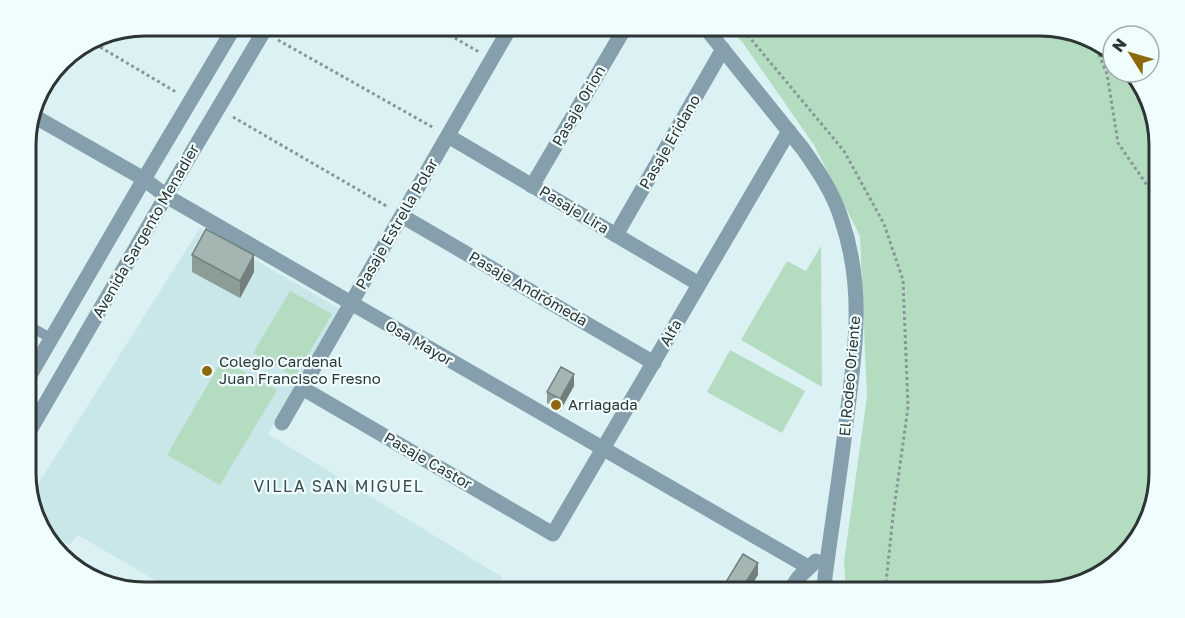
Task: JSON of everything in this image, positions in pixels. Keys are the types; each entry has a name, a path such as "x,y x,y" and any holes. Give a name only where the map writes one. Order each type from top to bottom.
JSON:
{"street":[{"name":"Avenida Sargento Menadier","path":"36,365 229,36"},
{"name":"Avenida Sargento Menadier","path":"36,420 261,36"},
{"name":"Pasaje Estrella Polar","path":"282,423 505,36"},
{"name":"Pasaje Orion","path":"532,186 620,36"},
{"name":"El Rodeo Oriente","path":"712,36 816,167 835,202 847,239 856,298 854,364 826,582"},
{"name":"Pasaje Eridano","path":"616,235 723,49"},
{"name":"Osa Mayor","path":"39,119 144,179 166,196 351,304 808,567"},
{"name":"Alfa","path":"553,534 789,131"},
{"name":"Pasaje Lira","path":"448,136 699,284"},
{"name":"Pasaje Andrómeda","path":"402,216 654,363"},
{"name":"Pasaje Castor","path":"302,388 553,534"},
{"path":"795,582 808,567 828,554"}],"lane":[{"path":"36,330 52,339"}],"path":[{"path":"277,36 448,136"},
{"path":"451,36 492,60"},
{"path":"99,46 176,92"},
{"path":"1099,54 1107,74 1118,142 1149,188"},
{"path":"218,108 402,216"}],"shaded area":[{"name":"Colegio Cardenal Juan Francisco Fresno","path":"200,228 340,309 268,434 502,577 499,582 158,582 78,535 69,545 59,540 44,515 37,486"}],"green space":[{"path":"736,36 1054,37 1088,47 1101,56 1101,84 1129,84 1141,103 1149,145 1149,473 1147,494 1138,521 1122,545 1100,564 1075,576 1047,582 845,582 844,561 867,397 860,236 814,145"},
{"path":"821,246 822,387 741,340 787,261 806,271"},
{"path":"290,291 332,314 295,377 253,353"},
{"path":"730,350 805,391 782,433 707,392"},
{"path":"222,360 277,390 220,485 167,455"}],"building":[{"path":"206,229 254,255 240,281 192,255"},
{"path":"561,367 574,374 560,399 547,392"},
{"path":"743,554 758,563 746,582 726,582"}],"place":[{"name":"Colegio Cardenal Juan Francisco Fresno","path":"207,371"},
{"name":"Arriagada","path":"556,405"}],"district":[{"name":"VILLA SAN MIGUEL","path":"339,486"}]}
